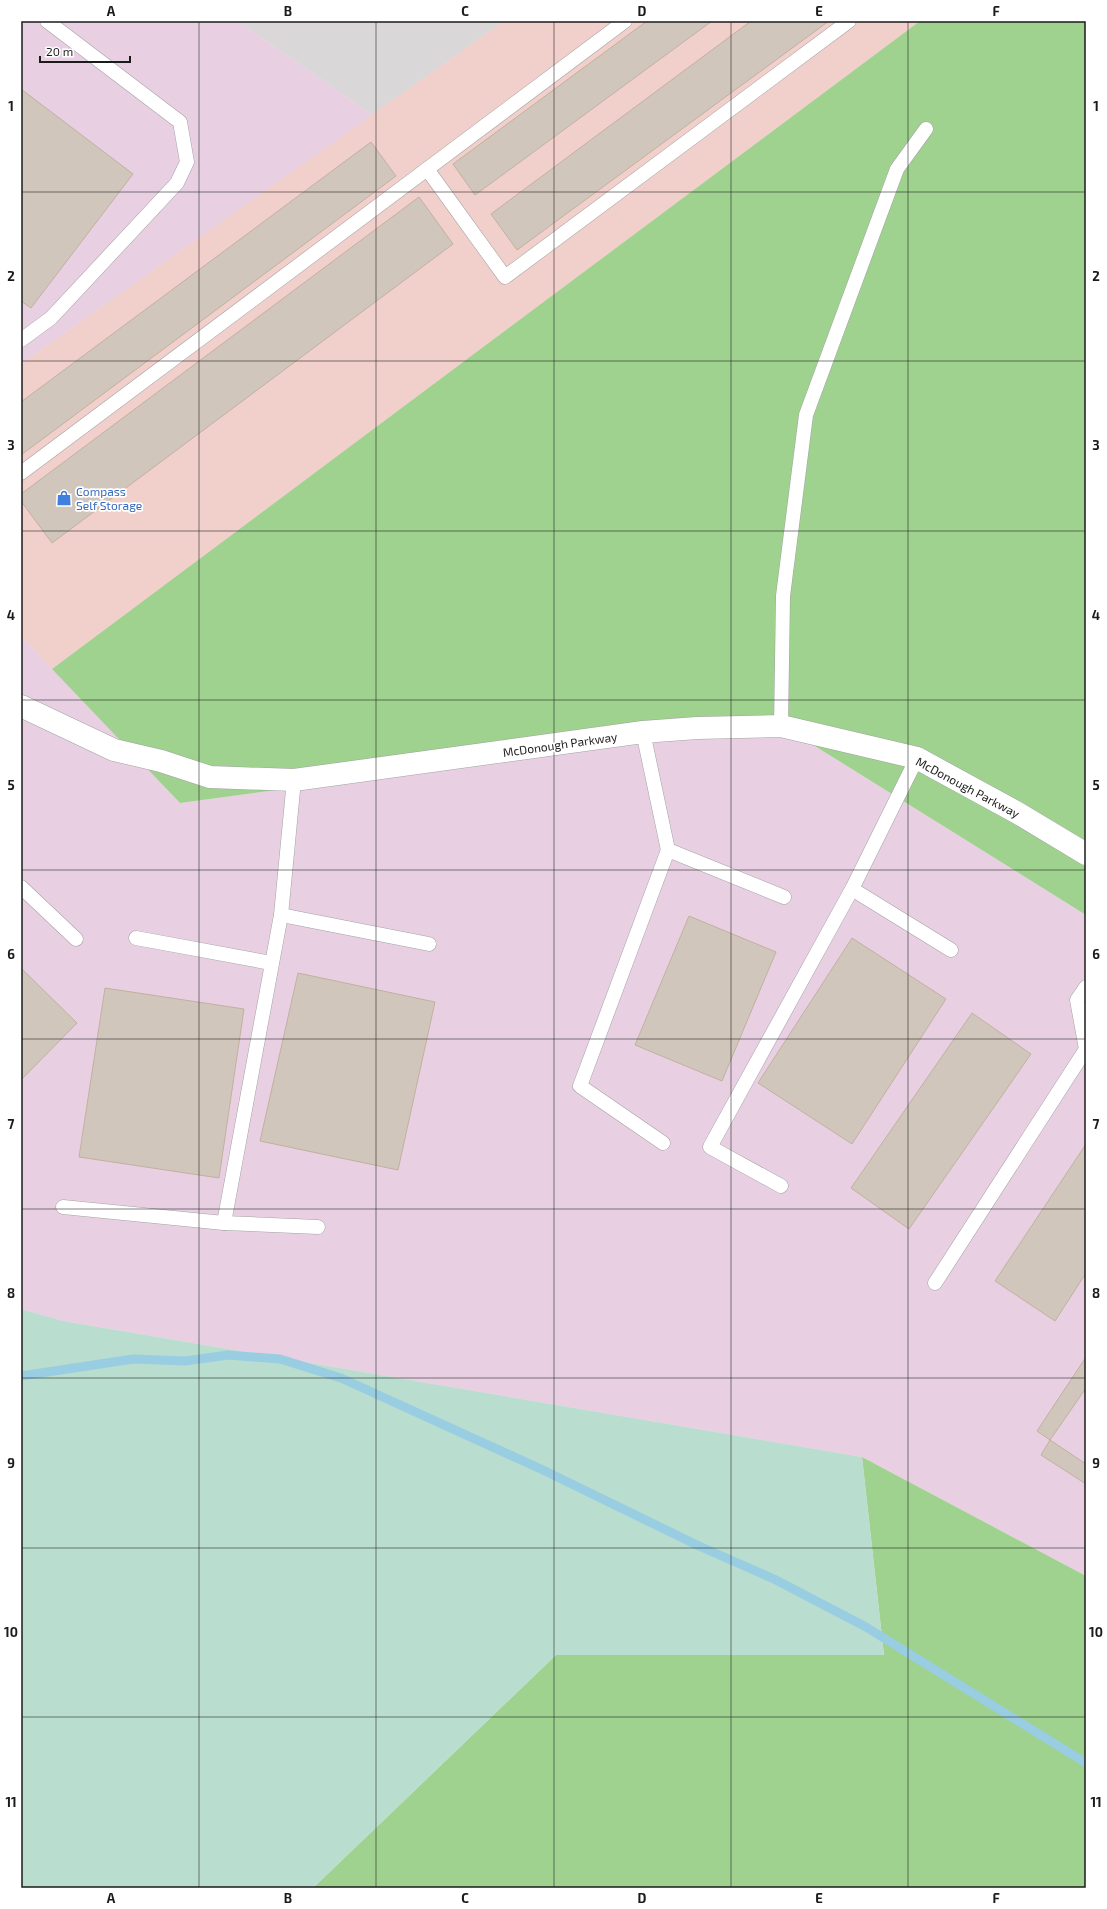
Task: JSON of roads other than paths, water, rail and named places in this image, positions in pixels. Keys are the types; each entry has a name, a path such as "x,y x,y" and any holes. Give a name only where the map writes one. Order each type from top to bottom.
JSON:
{"street":[{"name":"McDonough Parkway","path":"21,706 114,750 161,761 210,777 294,780 643,732 697,728 781,726 917,758 1016,812 1086,854"}],"lane":[{"path":"21,340 51,318 177,183 186,162 180,122 47,21"},
{"path":"21,473 625,21"},
{"path":"427,170 505,277 849,21"},
{"path":"781,726 783,596 806,415 897,169 926,129"},
{"path":"643,732 668,850 580,1086 663,1144"},
{"path":"781,1186 710,1147 852,889 917,758"},
{"path":"224,1223 281,915 294,780"},
{"path":"668,850 784,897"},
{"path":"21,887 76,939"},
{"path":"852,889 951,950"},
{"path":"281,915 429,944"},
{"path":"136,938 271,963"},
{"path":"935,1283 1086,1049 1077,1000 1086,987"},
{"path":"63,1207 224,1223 318,1227"}],"waterway":[{"path":"21,1376 133,1359 185,1361 228,1355 280,1359 341,1378 543,1470 699,1546 774,1579 866,1627 1086,1763"}],"place":[{"name":"Compass Self Storage","path":"64,498"}]}
